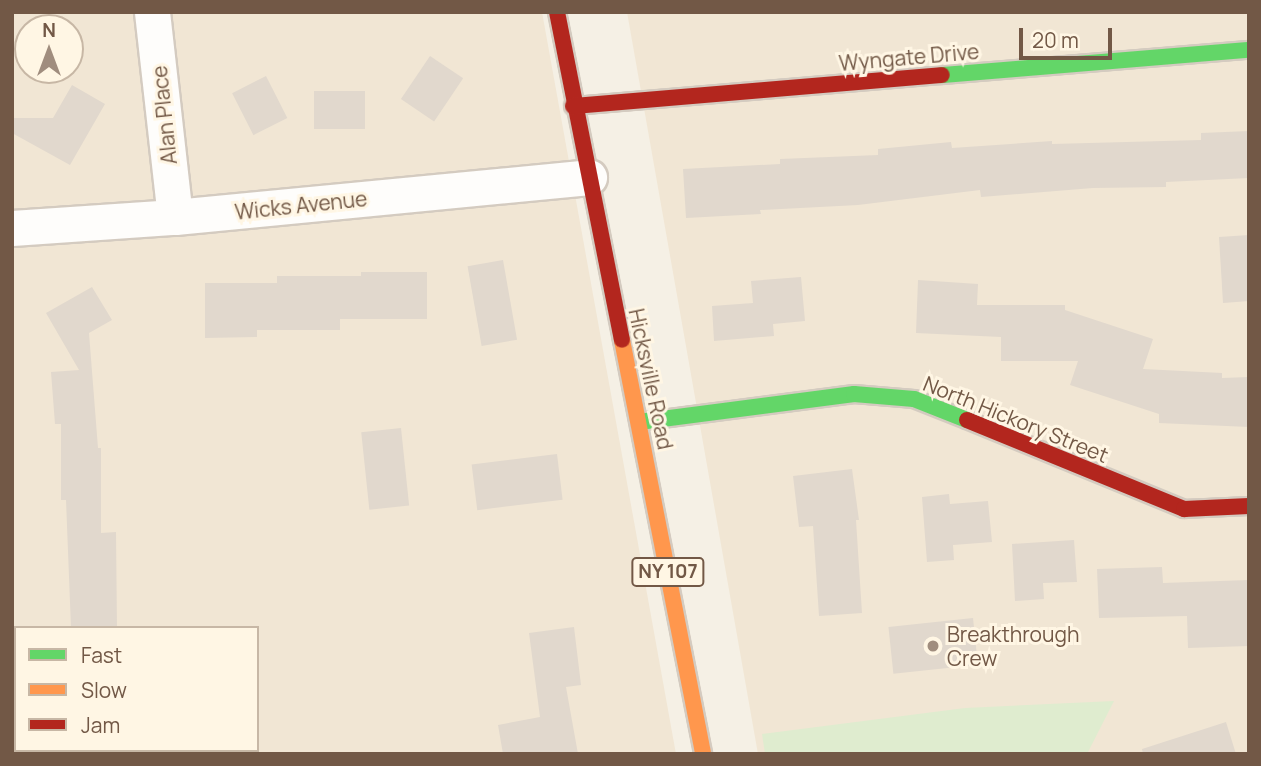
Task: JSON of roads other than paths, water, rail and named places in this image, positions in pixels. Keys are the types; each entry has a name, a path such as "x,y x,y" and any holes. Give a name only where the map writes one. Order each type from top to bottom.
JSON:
{"street":[{"name":"Alan Place","path":"152,12 175,217"},
{"name":"Hicksville Road","path":"557,12 573,106 639,422 703,754"},
{"name":"Wyngate Drive","path":"573,106 1249,50"},
{"name":"Wicks Avenue","path":"12,228 175,217 589,177"},
{"name":"North Hickory Street","path":"639,422 854,394 914,399 1184,509 1249,506"}],"place":[{"name":"Breakthrough Crew","path":"933,646"}]}
